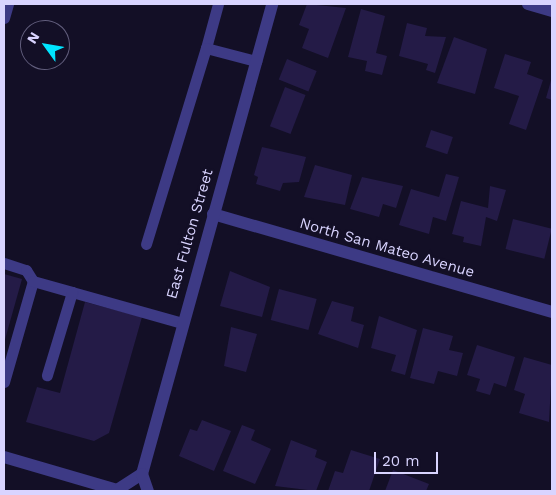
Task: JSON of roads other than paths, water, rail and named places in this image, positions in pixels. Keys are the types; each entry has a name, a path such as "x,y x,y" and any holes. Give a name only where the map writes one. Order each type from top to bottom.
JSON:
{"street":[{"name":"East Fulton Street","path":"142,474 182,323 272,4"},
{"path":"528,4 552,11"},
{"name":"North San Mateo Avenue","path":"213,214 552,312"},
{"path":"4,457 117,490 142,474 148,491"}],"lane":[{"path":"4,18 8,4"},
{"path":"146,244 218,4"},
{"path":"206,48 256,61"},
{"path":"4,263 26,270 33,281 182,323"},
{"path":"4,382 33,281"},
{"path":"47,376 72,292"}]}
